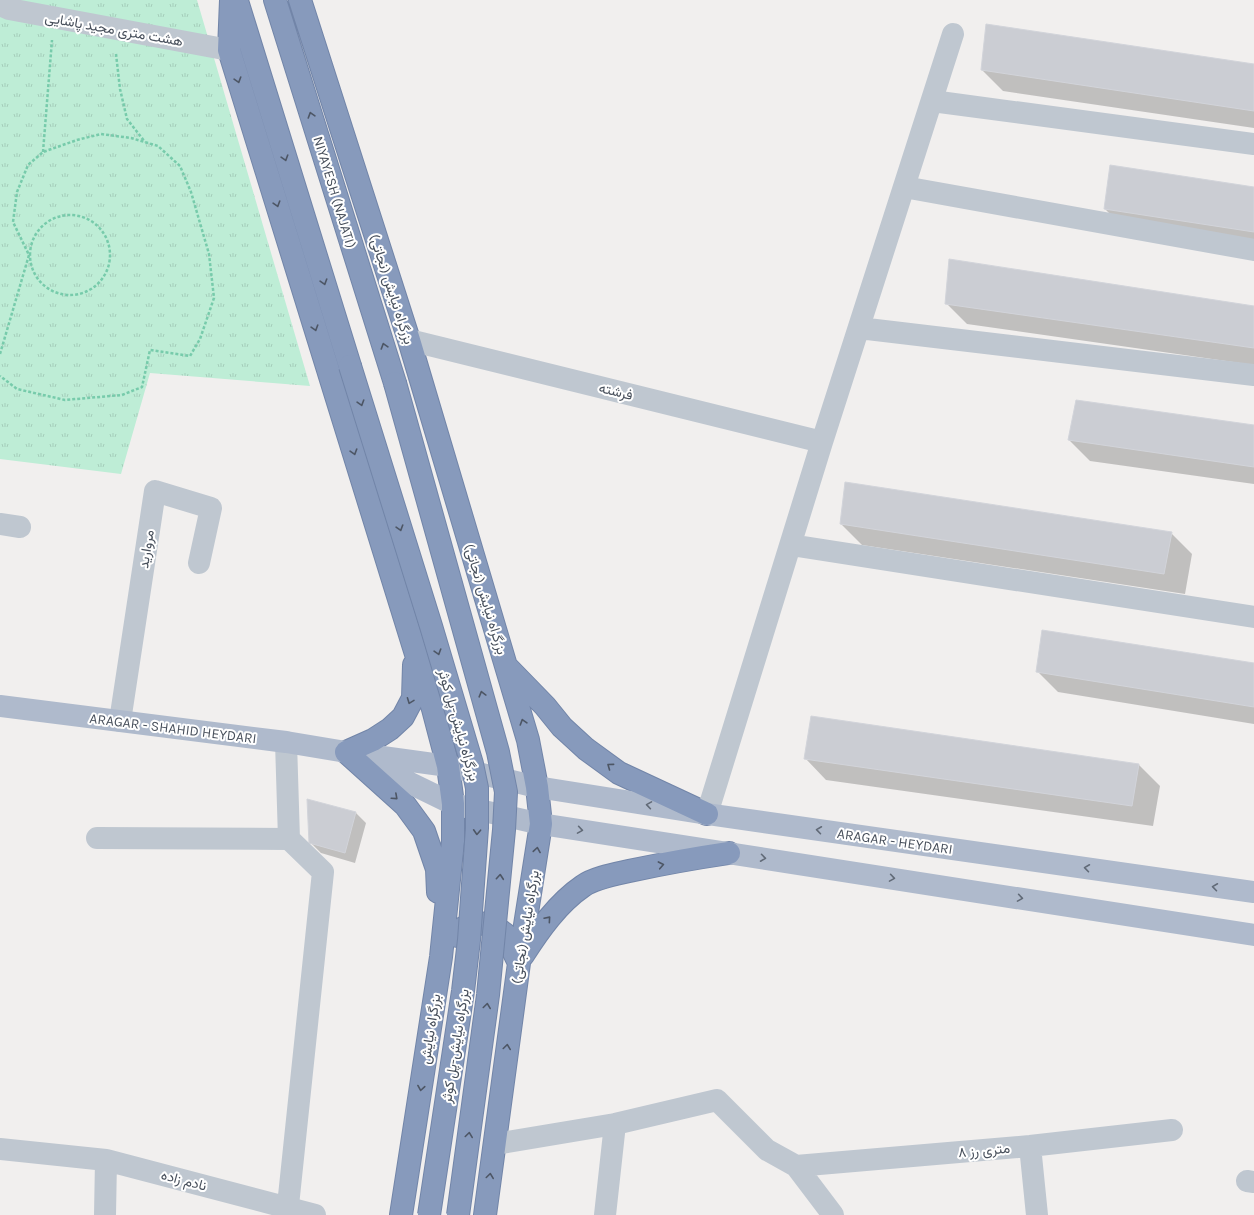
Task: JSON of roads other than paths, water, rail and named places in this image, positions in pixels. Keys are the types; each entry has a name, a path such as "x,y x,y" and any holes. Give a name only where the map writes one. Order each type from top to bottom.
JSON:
{"highway":[{"path":"231,0 229,50 433,709 448,766 453,804"},
{"name":"بزرگراه نیایش-پل کوثر","path":"236,0 431,626 472,764 477,788 476,843 469,940 463,991 429,1215"},
{"name":"NIYAYESH (NAJATI)","path":"275,0 395,383"},
{"name":"بزرگراه نیایش (نجاتی)","path":"300,0 409,340 528,740 537,787 541,824 518,963 485,1215"},
{"name":"بزرگراه نیایش-پل کوثر","path":"395,383 492,729 506,792 504,830 488,995 458,1215"},
{"path":"415,649 413,698 404,717 390,729 373,740 346,752 405,805 424,831 438,869 441,957"},
{"path":"506,667 545,706 562,727 586,749 619,773 707,814"},
{"name":"بزرگراه نیایش","path":"401,1215 441,957 453,841 453,804"},
{"path":"518,963 542,926 569,897 584,885 607,876 687,859 729,853"},
{"path":"441,957 463,928 478,923 492,925 505,934 518,963"}],"main road":[{"name":"ARAGAR - SHAHID HEYDARI","path":"0,706 286,742 448,766 537,787"},
{"name":"ARAGAR - SHAHID HEYDARI","path":"346,752 453,804 541,824"},
{"name":"ARAGAR - HEYDARI","path":"537,787 707,814 1254,892"},
{"path":"541,824 1254,935"}],"street":[{"name":"هشت متری مجید پاشایی","path":"0,5 9,9 229,50"},
{"path":"707,814 822,442 953,34"},
{"path":"932,101 1254,144"},
{"path":"904,187 1254,250"},
{"path":"859,328 1254,375"},
{"name":"فرشته","path":"409,340 822,442"},
{"name":"مروارید","path":"120,721 155,491 211,508 199,563"},
{"path":"791,544 1254,617"},
{"path":"286,742 289,839"},
{"path":"97,838 289,839 323,872 287,1211"},
{"path":"495,1144 615,1124 717,1100 767,1150 796,1166 832,1215"},
{"path":"605,1215 615,1124"},
{"name":"۸ متری رز","path":"796,1166 1030,1146 1172,1130"},
{"path":"1030,1146 1037,1215"},
{"name":"نادم زاده","path":"0,1149 106,1160 287,1211 315,1215"},
{"path":"105,1215 106,1160"}]}
